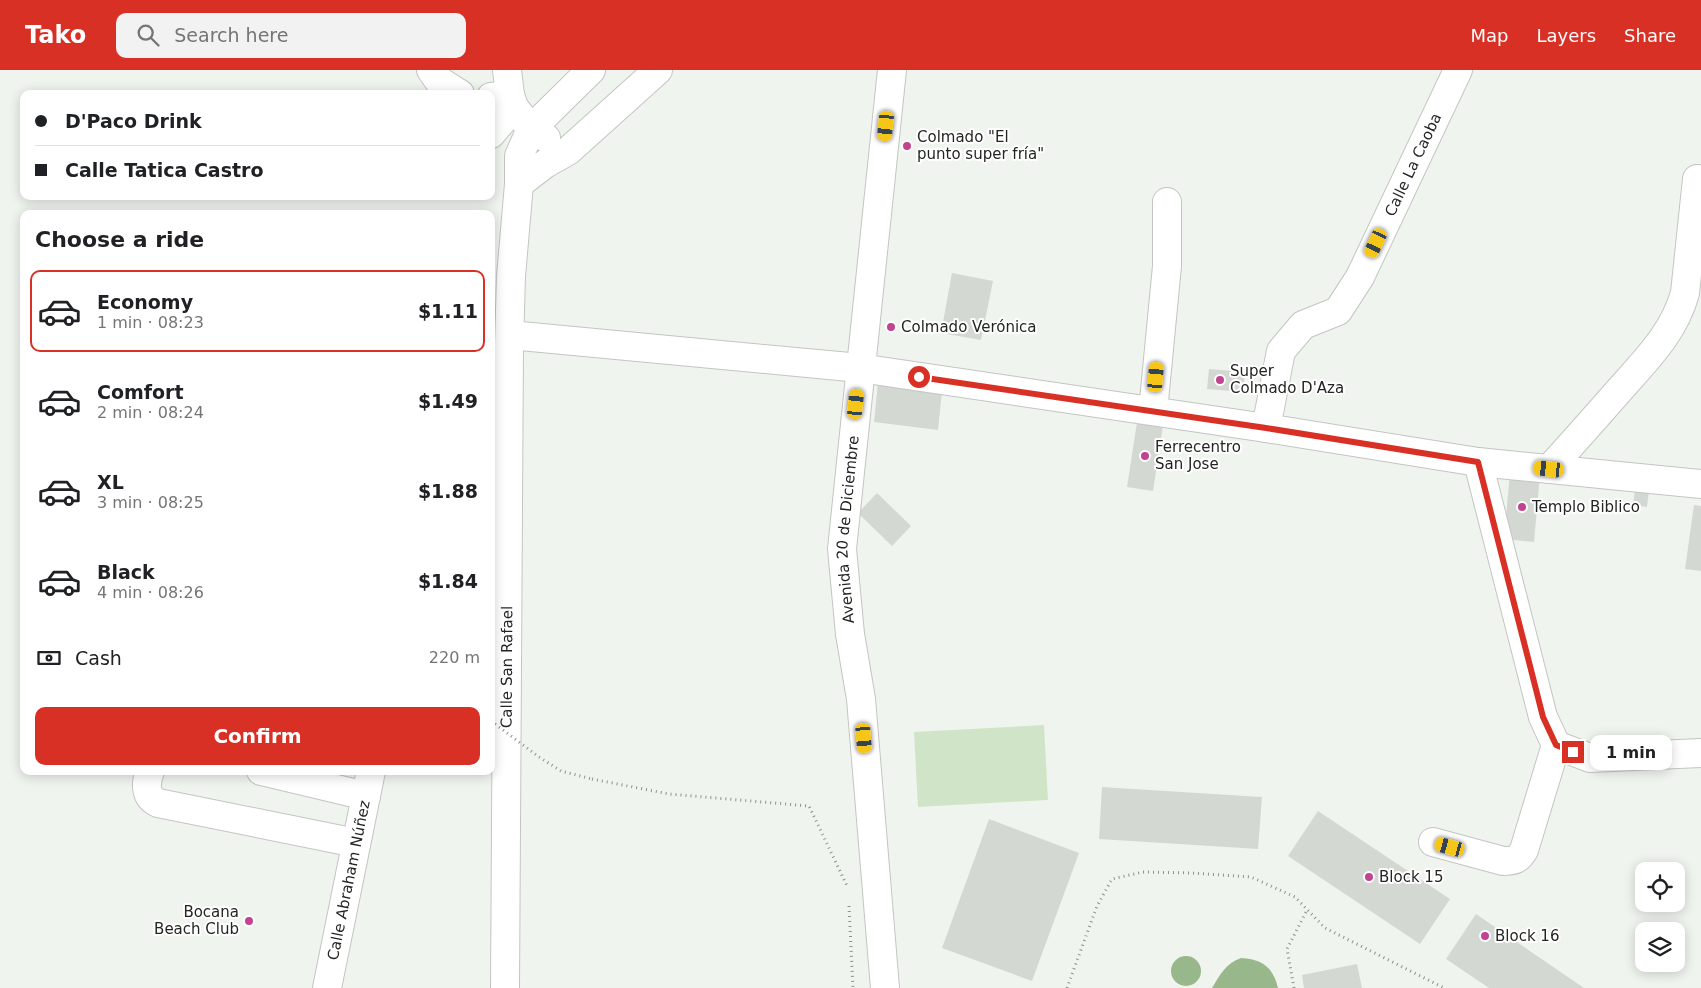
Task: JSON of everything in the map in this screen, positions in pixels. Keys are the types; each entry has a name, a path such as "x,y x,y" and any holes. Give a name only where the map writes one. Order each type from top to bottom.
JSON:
{"street":[{"path":"431,70 438,80 454,90"},
{"path":"531,129 591,70"},
{"path":"519,184 545,164 568,151 658,70"},
{"name":"Avenida 20 de Diciembre","path":"885,988 861,699 850,634 842,549 892,70"},
{"name":"Calle La Caoba","path":"1266,428 1280,351 1303,325 1338,311 1360,277 1458,70"},
{"path":"506,92 531,129 568,151"},
{"path":"495,123 506,92"},
{"name":"Calle San Rafael","path":"504,988 503,343 501,275 519,184 519,156 531,129"},
{"path":"1549,469 1649,356 1674,323 1685,293 1697,179"},
{"path":"1153,411 1167,266 1167,202"},
{"path":"503,343 860,368 1266,428 1478,462 1701,484"},
{"path":"1433,842 1503,861 1512,861 1519,858 1524,850 1556,745 1543,717 1478,462"},
{"path":"1556,745 1590,758 1701,753"},
{"path":"148,775 147,794 158,803 356,844"},
{"path":"297,775 369,783"},
{"name":"Calle Abraham Núñez","path":"327,988 369,783"}],"path":[{"path":"495,724 561,771 669,794 809,806 848,887 848,896"},
{"path":"1068,988 1097,906 1112,879 1144,872 1192,873 1251,878 1295,897 1325,928 1444,988"},
{"path":"849,906 853,988"},
{"path":"1294,988 1287,949 1307,910"}],"shaded area":[{"path":"1044,725 1048,800 918,807 914,732"},
{"path":"1186,956 1197,960 1201,971 1197,982 1186,986 1175,982 1171,971 1175,960"},
{"path":"1241,958 1255,960 1266,966 1273,975 1278,988 1212,988 1227,966"}],"building":[{"path":"952,273 993,281 981,340 941,333"},
{"name":"Super Colmado D'Aza","path":"1209,369 1245,372 1243,392 1207,389"},
{"path":"878,383 942,391 938,430 874,422"},
{"name":"Ferrecentro San Jose","path":"1137,422 1163,426 1153,491 1127,487"},
{"name":"Templo Biblico","path":"1510,472 1540,475 1534,542 1504,539"},
{"path":"1636,482 1650,483 1647,507 1633,505"},
{"path":"877,493 911,526 892,546 858,513"},
{"path":"1694,505 1701,506 1701,571 1685,569"},
{"path":"1102,787 1262,797 1258,849 1099,839"},
{"name":"Block 15","path":"1318,811 1450,899 1420,944 1288,856"},
{"path":"989,819 1079,853 1032,981 942,948"},
{"name":"Block 16","path":"1476,914 1584,988 1489,988 1446,959"},
{"path":"1357,964 1362,988 1304,988 1302,975"}],"place":[{"name":"Colmado \"El punto super fría\"","path":"907,146"},
{"name":"Colmado Verónica","path":"891,327"},
{"name":"Super Colmado D'Aza","path":"1220,380"},
{"name":"Ferrecentro San Jose","path":"1145,456"},
{"name":"Templo Biblico","path":"1522,507"},
{"name":"Block 15","path":"1369,877"},
{"name":"Bocana Beach Club","path":"249,921"},
{"name":"Block 16","path":"1485,936"}],"route":[{"path":"919,377 1266,428 1478,462 1543,717 1556,745 1573,752"}]}
